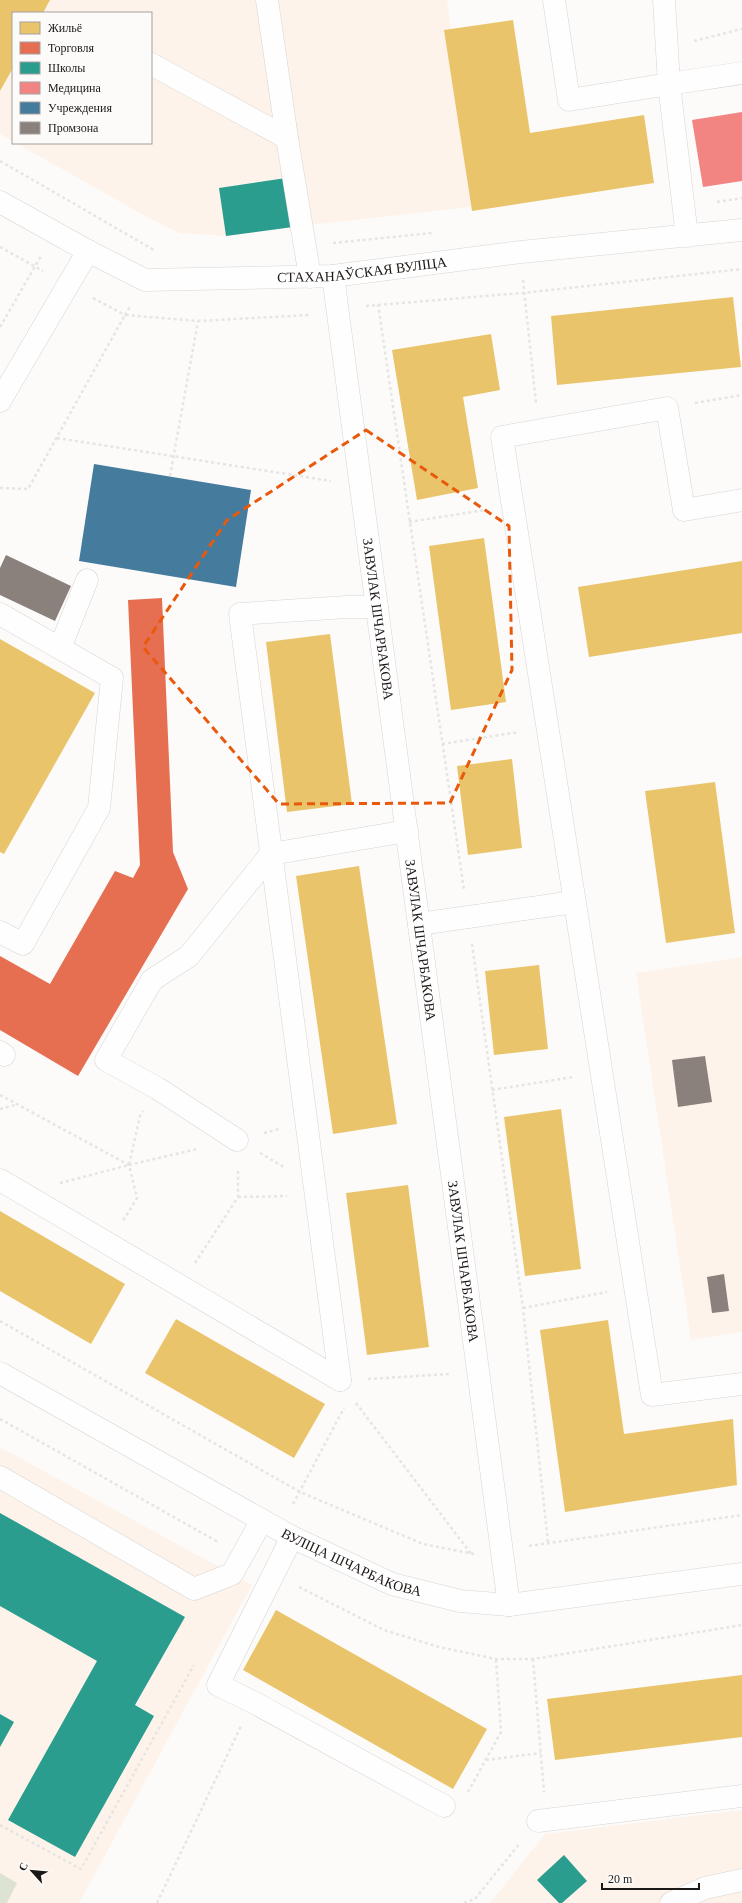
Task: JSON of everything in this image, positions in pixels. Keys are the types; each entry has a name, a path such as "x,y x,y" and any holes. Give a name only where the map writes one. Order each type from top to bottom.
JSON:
{"street":[{"path":"267,0 287,138 310,277"},
{"path":"554,0 569,100 742,73"},
{"path":"664,0 669,84 687,236"},
{"path":"152,65 287,138"},
{"name":"СТАХАНАЎСКАЯ ВУЛІЦА","path":"0,202 88,251 145,280 333,276 521,252 742,230"},
{"path":"0,401 88,251"},
{"name":"ЗАВУЛАК ШЧАРБАКОВА","path":"333,276 509,1605"},
{"path":"742,500 684,510 667,408 502,437 652,1396 742,1384"},
{"path":"60,648 87,580"},
{"path":"345,1388 316,1191 240,614 347,607 377,607"},
{"path":"0,614 112,678 100,808 23,944 0,932"},
{"path":"238,1140 157,1088 106,1060 152,980 189,956 271,854 407,831"},
{"path":"419,924 574,902"},
{"path":"0,1180 180,1287 345,1388"},
{"name":"ВУЛІЦА ШЧАРБАКОВА","path":"0,1373 292,1537 392,1584 460,1601 509,1605 742,1574"},
{"path":"0,1478 194,1589 232,1574 262,1520"},
{"path":"292,1537 218,1685 444,1806"},
{"path":"543,1821 742,1796"},
{"path":"670,1903 705,1888 742,1880"}],"path":[{"path":"668,49 742,29"},
{"path":"0,162 156,251"},
{"path":"684,207 742,198"},
{"path":"304,247 439,232"},
{"path":"521,252 523,293 540,431"},
{"path":"0,327 35,267"},
{"path":"0,488 28,490 125,316 198,322 309,315 378,304 523,293 742,269"},
{"path":"170,476 198,322"},
{"path":"667,408 742,395"},
{"path":"57,438 331,481"},
{"path":"409,522 513,505"},
{"path":"442,744 547,727"},
{"path":"492,1090 602,1072"},
{"path":"108,1244 137,1198 129,1165 140,1116 157,1088"},
{"path":"0,1095 129,1165"},
{"path":"0,1109 16,1104"},
{"path":"238,1140 316,1191"},
{"path":"180,1287 238,1197 238,1140"},
{"path":"21,1193 129,1165"},
{"path":"238,1197 316,1191"},
{"path":"523,1308 635,1287"},
{"path":"0,1321 300,1492 423,1544 472,1555 742,1515"},
{"path":"345,1388 450,1374"},
{"path":"345,1388 472,1555"},
{"path":"300,1492 345,1388"},
{"path":"444,1806 468,1791 501,1732 496,1659"},
{"path":"464,1903 475,1899 543,1821 541,1753 533,1659"},
{"path":"0,1825 81,1869 196,1662"},
{"path":"158,1903 242,1725"},
{"path":"485,1760 541,1753"}],"highlighted area":[{"path":"366,430 509,526 512,670 450,803 279,804 143,647 227,520"}],"shaded area":[{"path":"50,0 447,0 451,29 445,31 471,207 226,236 179,233 145,216 18,144 152,144 152,12 44,12"},
{"path":"12,70 12,140 0,134 0,91"},
{"path":"742,957 742,1332 691,1340 636,973"},
{"path":"0,1447 252,1585 79,1903 0,1903"},
{"path":"742,1810 742,1903 490,1903 545,1834"}],"green space":[{"path":"0,1873 17,1883 7,1903 0,1903"}],"building: Жильё":[{"path":"0,0 50,0 44,12 12,12 12,70 0,91"},
{"path":"513,20 530,133 644,115 654,183 472,211 444,30"},
{"path":"733,297 741,367 557,385 551,316"},
{"path":"491,334 500,390 463,397 478,488 417,500 392,350"},
{"path":"484,538 506,702 451,710 429,546"},
{"path":"742,561 742,633 589,657 578,587"},
{"path":"330,634 352,804 287,812 266,642"},
{"path":"0,639 95,693 4,854 0,852"},
{"path":"512,759 522,848 468,855 457,766"},
{"path":"715,782 735,933 666,943 645,791"},
{"path":"359,866 397,1124 333,1134 296,876"},
{"path":"539,965 548,1049 494,1055 485,971"},
{"path":"561,1109 581,1269 525,1276 504,1117"},
{"path":"408,1185 429,1347 367,1355 346,1193"},
{"path":"0,1211 125,1284 91,1344 0,1291"},
{"path":"176,1319 325,1404 294,1458 145,1373"},
{"path":"608,1320 624,1434 733,1419 737,1485 565,1512 540,1330"},
{"path":"276,1610 487,1729 453,1789 243,1670"},
{"path":"742,1675 742,1737 555,1760 547,1699"}],"building: Торговля":[{"path":"162,598 173,852 188,889 78,1076 0,1030 0,956 50,984 115,871 133,878 140,865 128,600"}],"building: Школы":[{"path":"286,178 293,227 226,236 219,188"},
{"path":"0,1513 185,1617 135,1705 154,1716 75,1857 8,1820 97,1661 0,1606"},
{"path":"0,1714 14,1722 0,1747"},
{"path":"564,1855 587,1881 562,1903 559,1903 537,1880"}],"building: Медицина":[{"path":"742,112 742,181 703,187 692,120"}],"building: Учреждения":[{"path":"94,464 251,490 236,587 79,561"}],"building: Промзона":[{"path":"6,555 71,586 55,621 0,595 0,568"},
{"path":"705,1056 712,1102 678,1107 672,1060"},
{"path":"724,1274 729,1311 712,1313 707,1277"}]}
